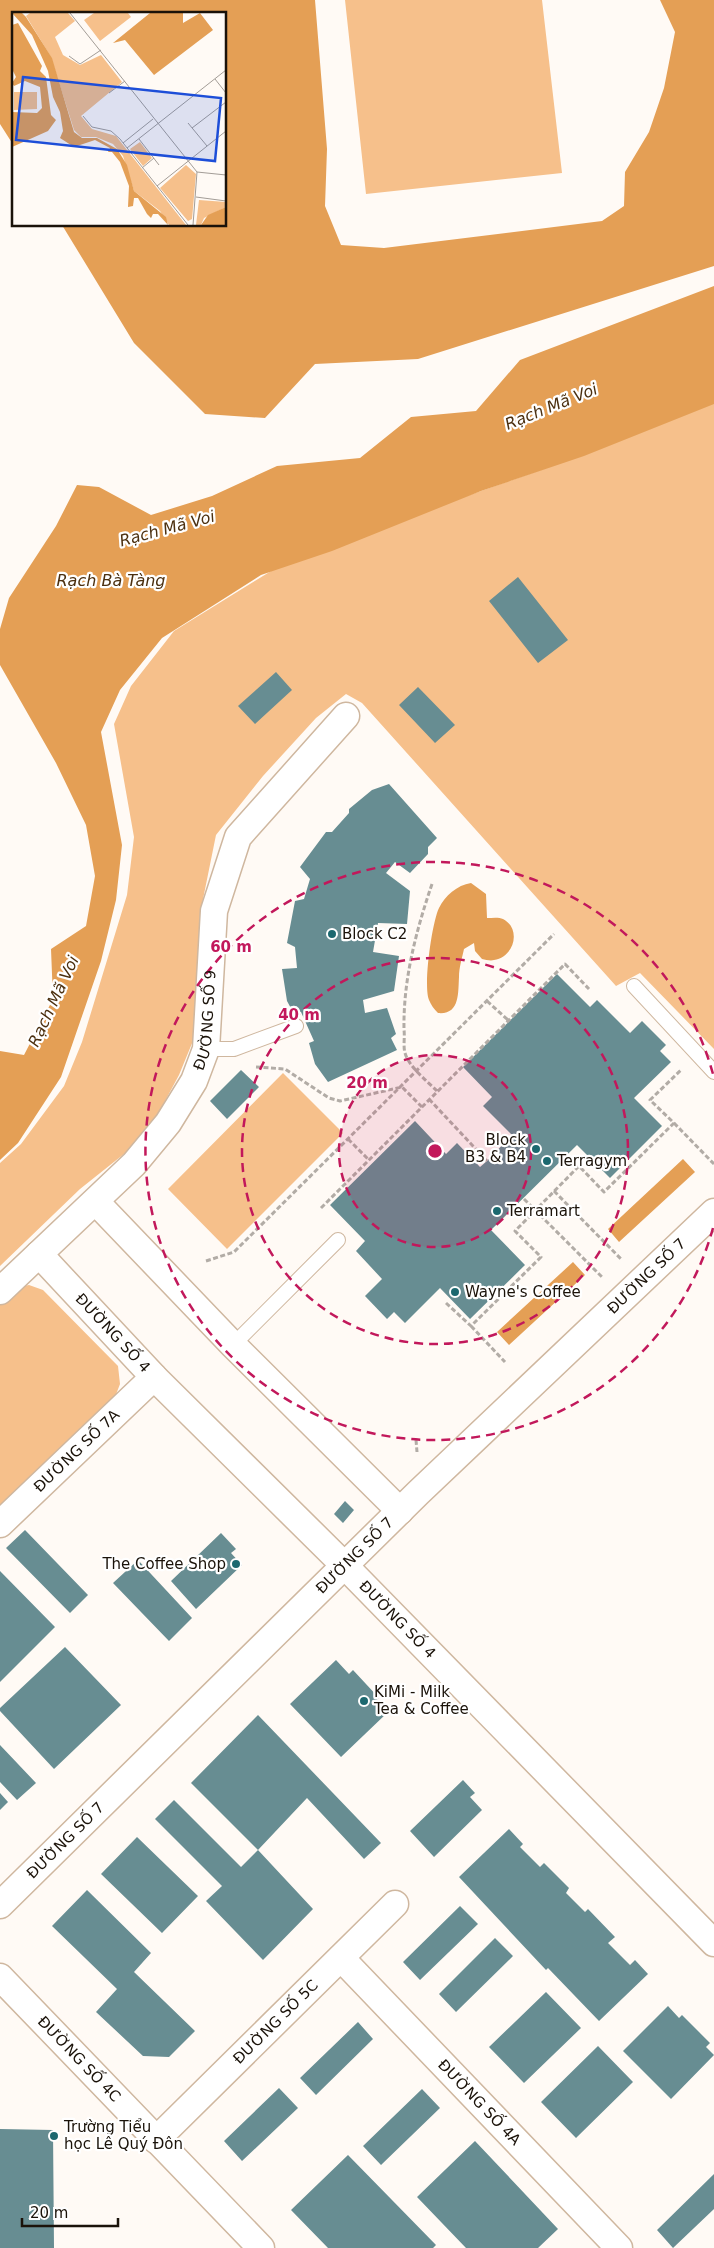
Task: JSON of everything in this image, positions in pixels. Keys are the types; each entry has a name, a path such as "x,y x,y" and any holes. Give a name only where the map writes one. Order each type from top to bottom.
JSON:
{"street":[{"name":"ĐƯỜNG SỐ 9","path":"0,1290 96,1202 134,1164 168,1123 194,1081 206,1049 214,911 238,837 346,716"},
{"path":"96,1202 233,1344 400,1511"},
{"name":"ĐƯỜNG SỐ 7","path":"0,1905 400,1511 714,1212"},
{"name":"ĐƯỜNG SỐ 4","path":"38,1254 154,1377 345,1566 714,1943"},
{"name":"ĐƯỜNG SỐ 7A","path":"0,1524 154,1377"},
{"name":"ĐƯỜNG SỐ 5C","path":"156,2140 395,1904"},
{"name":"ĐƯỜNG SỐ 4A","path":"340,1958 619,2248"},
{"name":"ĐƯỜNG SỐ 4C","path":"0,1977 261,2248"}],"lane":[{"path":"634,986 714,1072"},
{"path":"206,1049 234,1049 296,1026"},
{"path":"233,1344 338,1240"}],"path":[{"path":"432,884 417,926 407,979 404,1016 405,1054 418,1072 437,1091"},
{"path":"206,1261 234,1252 418,1072 554,934"},
{"path":"321,1208 565,964 589,989"},
{"path":"487,1001 508,1020"},
{"path":"685,1066 650,1100 714,1164"},
{"path":"247,1068 285,1069 329,1098 340,1101 402,1087"},
{"path":"402,1087 422,1107"},
{"path":"429,1099 488,1160"},
{"path":"471,1326 541,1257 515,1231 579,1166 604,1192 674,1123"},
{"path":"348,1139 369,1160"},
{"path":"554,1191 641,1281"},
{"path":"524,1198 622,1299"},
{"path":"446,1302 505,1362"}],"shaded area":[{"path":"345,0 542,0 562,173 366,194"},
{"path":"714,402 714,1049 640,973 616,986 362,703 346,694 316,718 263,776 216,835 200,914 195,1036 179,1075 157,1116 129,1150 80,1189 0,1266 0,1163 21,1144 64,1086 82,1042 127,895 134,837 114,724 131,686 174,631 276,568 444,504 586,454"},
{"path":"283,1073 343,1133 227,1249 168,1189"},
{"path":"29,1285 43,1290 118,1366 120,1384 112,1405 0,1512 0,1301 14,1288"}],"water":[{"path":"0,0 315,0 327,149 325,206 341,245 384,248 602,221 624,206 625,172 649,132 664,88 675,32 660,0 714,0 714,266 418,359 315,364 265,418 205,414 134,343 63,226 226,226 226,12 12,12 12,143 0,124"},
{"name":"Rạch Bà Tàng","path":"714,286 714,404 584,456 481,491 332,551 261,575 162,638 120,690 101,732 122,845 116,900 101,961 61,1077 18,1143 0,1160 0,1051 24,1055 53,999 51,949 86,926 95,876 86,825 56,763 0,665 0,629 9,598 56,526 77,485 99,487 151,515 212,496 277,466 360,458 411,417 476,411 520,360"},
{"path":"471,883 486,894 487,918 501,918 509,924 514,936 513,942 507,954 493,960 482,959 475,951 474,943 464,949 454,1007 445,1013 438,1013 429,1000 427,993 429,954 436,915 448,895 461,886"},
{"path":"683,1159 695,1172 619,1242 608,1229"},
{"path":"573,1262 585,1275 509,1345 497,1332"}],"building":[{"path":"518,577 568,640 538,663 489,601"},
{"path":"276,672 292,690 255,724 238,706"},
{"path":"418,687 455,725 435,743 399,705"},
{"name":"Block C2","path":"389,784 437,838 428,847 428,854 410,873 395,862 386,873 410,891 407,924 378,923 373,952 399,956 394,991 363,1000 365,1013 387,1008 396,1034 391,1038 397,1050 328,1082 315,1064 309,1043 314,1041 301,1012 293,1012 287,1001 282,969 297,968 295,947 287,943 295,901 304,899 310,879 300,867 326,832 332,832 349,813 349,809 372,790"},
{"name":"Block B3 & B4","path":"557,974 590,1007 597,1000 630,1033 642,1021 666,1045 660,1051 671,1062 634,1098 662,1126 610,1178 577,1145 491,1230 525,1265 470,1319 440,1288 405,1323 394,1312 387,1319 365,1296 382,1279 356,1251 365,1241 330,1205 415,1121 446,1154 457,1143 480,1167 487,1161 512,1135 483,1106 492,1097 463,1067"},
{"path":"241,1070 259,1087 227,1119 210,1101"},
{"path":"345,1501 354,1510 343,1523 334,1514"},
{"path":"25,1530 88,1595 70,1613 6,1548"},
{"path":"221,1533 236,1549 231,1553 242,1565 196,1609 171,1581"},
{"path":"138,1560 192,1618 169,1641 113,1583"},
{"path":"0,1571 55,1627 0,1682"},
{"path":"65,1647 121,1705 54,1769 0,1711 0,1708"},
{"path":"336,1660 349,1674 353,1670 379,1698 375,1701 387,1713 341,1757 290,1704"},
{"path":"258,1715 381,1843 364,1859 307,1798 258,1850 191,1783"},
{"path":"0,1745 36,1783 17,1800 0,1782"},
{"path":"463,1780 475,1793 470,1797 482,1810 434,1857 410,1831"},
{"path":"0,1793 8,1802 0,1810"},
{"path":"174,1800 241,1867 258,1850 313,1909 263,1960 206,1901 222,1886 155,1819"},
{"path":"509,1829 523,1844 520,1847 540,1867 544,1863 569,1888 566,1893 585,1912 588,1909 615,1937 608,1943 630,1965 635,1960 648,1974 599,2021 548,1968 546,1970 459,1877"},
{"path":"137,1837 198,1896 162,1933 101,1874"},
{"path":"87,1890 151,1953 134,1972 195,2031 169,2057 143,2056 96,2012 117,1989 52,1926"},
{"path":"460,1906 478,1924 420,1980 403,1962"},
{"path":"495,1938 513,1956 456,2012 439,1994"},
{"path":"546,1992 581,2028 524,2083 489,2047"},
{"path":"668,2006 679,2018 682,2015 710,2043 706,2047 714,2055 671,2099 623,2051"},
{"path":"358,2022 373,2039 316,2095 300,2078"},
{"path":"598,2046 633,2082 576,2138 541,2102"},
{"path":"279,2088 298,2108 242,2161 224,2141"},
{"path":"422,2089 440,2108 381,2165 363,2146"},
{"path":"0,2129 53,2130 54,2248 0,2248"},
{"path":"475,2141 558,2229 538,2248 466,2248 417,2197"},
{"path":"348,2155 436,2245 433,2248 328,2248 291,2210"},
{"path":"714,2174 714,2209 673,2248 657,2230"}],"place":[{"name":"Block C2","path":"332,934"},
{"name":"Block B3 & B4","path":"536,1149"},
{"name":"Terragym","path":"547,1161"},
{"name":"Terramart","path":"497,1211"},
{"name":"Wayne's Coffee","path":"455,1292"},
{"name":"The Coffee Shop","path":"236,1564"},
{"name":"KiMi - Milk Tea & Coffee","path":"364,1701"},
{"name":"Trường Tiểu học Lê Quý Đôn","path":"54,2136"}],"water label":[{"name":"Rạch Mã Voi","path":"551,406"},
{"name":"Rạch Mã Voi","path":"167,528"},
{"name":"Rạch Mã Voi","path":"53,1001"}]}
